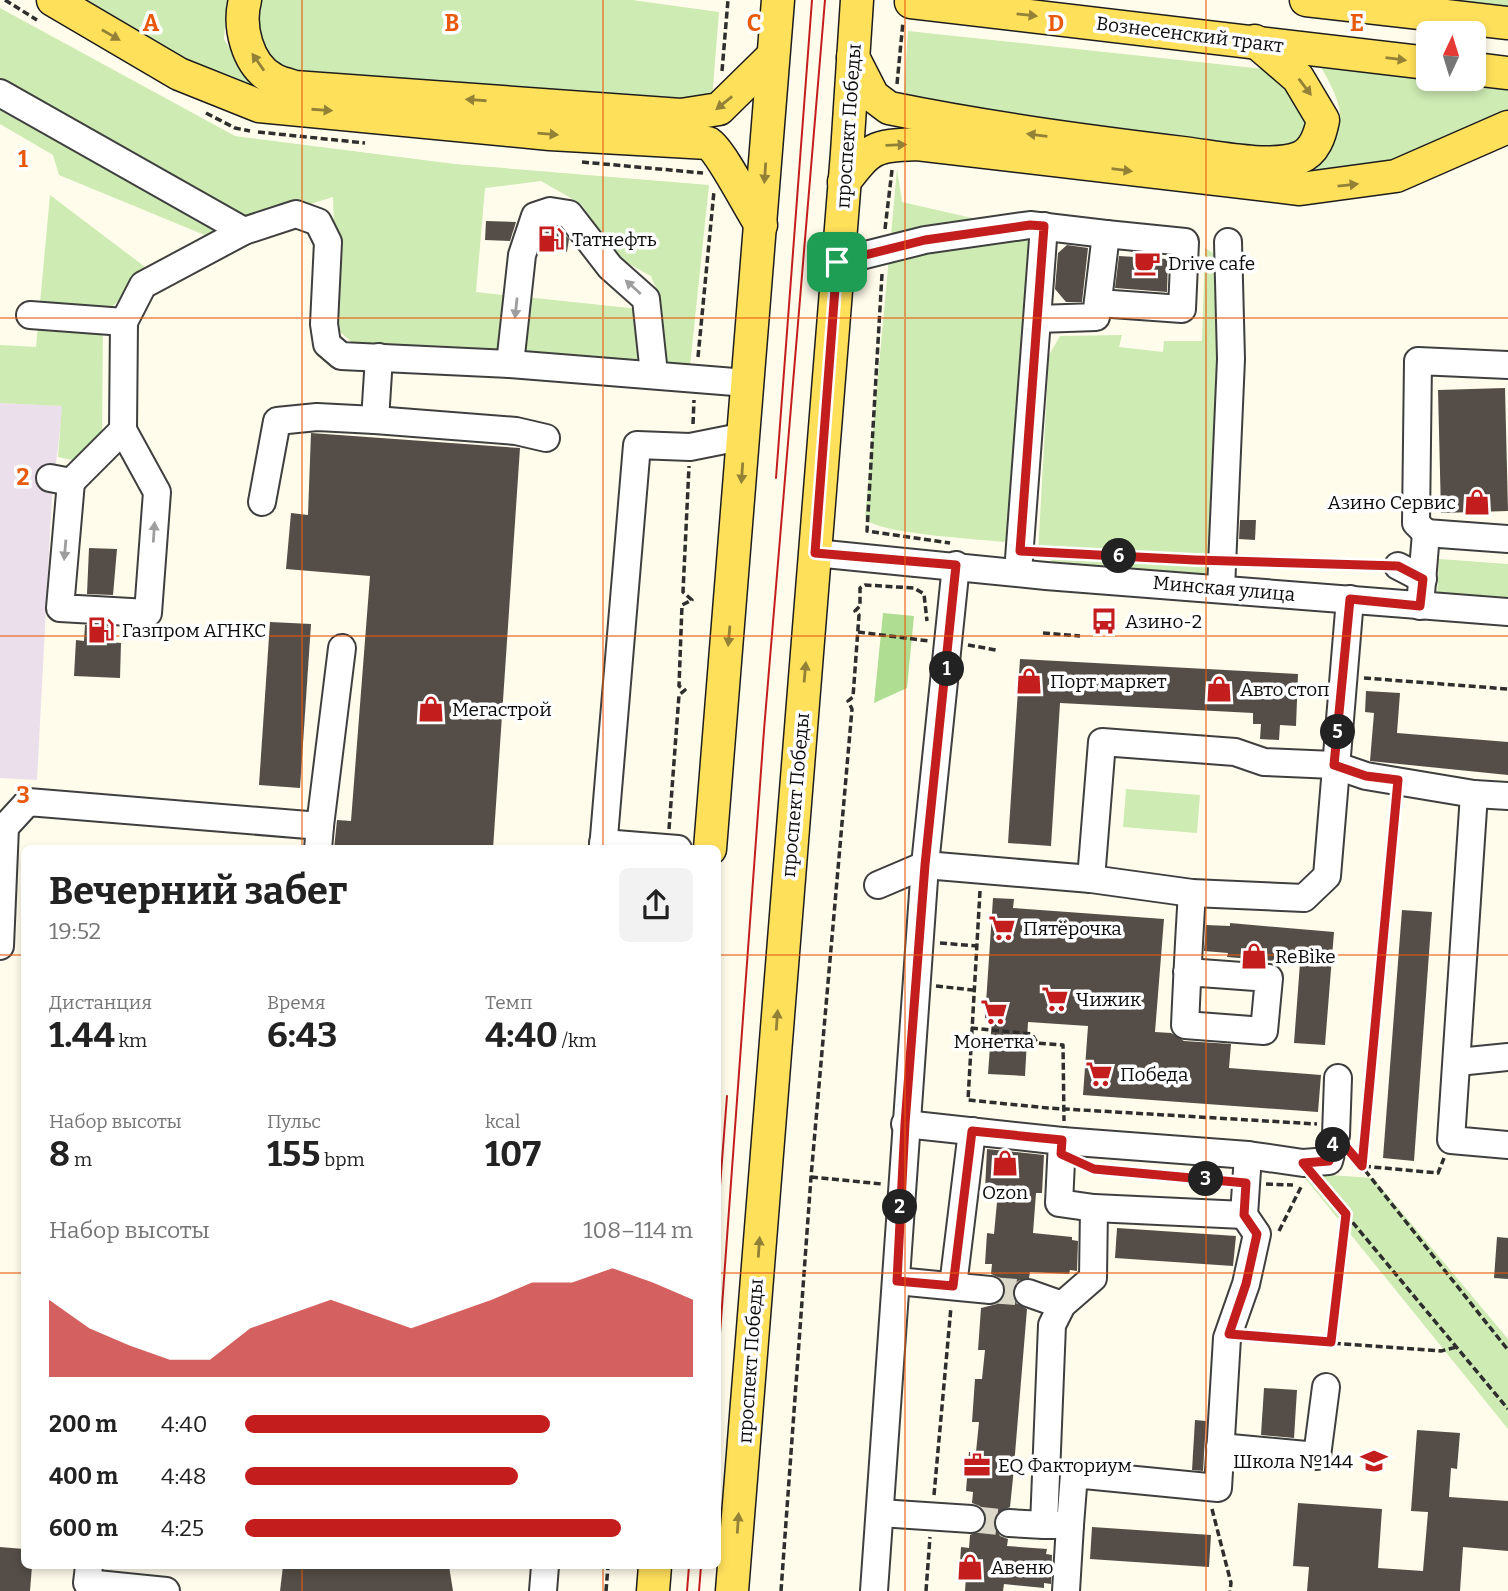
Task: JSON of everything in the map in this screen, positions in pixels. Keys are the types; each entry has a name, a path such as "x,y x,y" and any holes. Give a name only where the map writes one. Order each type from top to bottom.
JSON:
{"main road":[{"path":"52,0 179,74 259,106 550,134 708,143 717,149 740,194 761,225"},
{"path":"245,0 241,15 244,40 271,78 294,87 681,115 719,109 774,56"},
{"path":"710,845 778,0"},
{"name":"проспект Победы","path":"732,1591 857,0"},
{"path":"1306,0 1508,23"},
{"name":"Вознесенский тракт","path":"907,8 1255,41 1416,61"},
{"path":"853,57 873,96 889,108 1024,133 1206,156 1280,163 1302,157 1319,139 1324,120 1298,78 1255,41"},
{"path":"1486,70 1508,73"},
{"path":"844,182 862,159 879,146 917,144 1300,190 1396,176 1508,127"},
{"path":"653,1591 655,1569"}],"street":[{"path":"0,93 244,231"},
{"path":"510,364 522,255 534,216 550,211 569,214 610,267 646,299 654,374"},
{"path":"123,430 60,480 60,608 148,613 157,492 123,430 124,322 143,285 244,231 296,214 318,222 328,242 324,324 327,344 341,356 510,364 747,383"},
{"path":"837,262 925,240 1030,225 1185,242 1182,309 1098,303"},
{"path":"1019,561 1044,226"},
{"path":"1038,319 1096,317 1105,234"},
{"path":"1221,589 1231,359 1237,303 1228,242"},
{"path":"30,315 124,322"},
{"path":"375,420 379,357"},
{"path":"1508,365 1418,360 1416,523 1426,533 1508,539"},
{"path":"262,502 277,421 317,418 375,420 516,431 546,438"},
{"path":"603,845 637,445 690,447 744,436"},
{"path":"1420,606 1426,533"},
{"name":"Минская улица","path":"815,553 956,554 1221,589 1508,612"},
{"path":"874,1591 925,865 956,554"},
{"path":"1398,566 1423,579"},
{"path":"878,885 925,865 970,867 982,872 1091,879 1192,893 1304,898 1326,876 1350,599"},
{"path":"0,946 5,827 28,802 319,837 342,648"},
{"path":"1091,879 1102,742 1235,752 1264,762 1334,765 1366,776 1474,794 1508,796"},
{"path":"1474,794 1451,1140 1508,1145"},
{"path":"1187,972 1192,893"},
{"path":"1458,1062 1508,1057"},
{"path":"905,1124 972,1131 1062,1147 1248,1155 1303,1163 1329,1161 1336,1130 1338,1078"},
{"path":"953,1286 972,1131"},
{"path":"1062,1147 1059,1203 1094,1208 1244,1215"},
{"path":"1066,1591 1074,1474 1218,1488 1229,1334 1246,1284 1257,1234 1244,1215 1248,1155"},
{"path":"1044,1525 1052,1325 1062,1305 1093,1278 1094,1208"},
{"path":"897,1281 990,1290"},
{"path":"1028,1293 1062,1305"},
{"path":"1220,1447 1317,1456 1326,1387"},
{"path":"880,1513 971,1519"},
{"path":"1009,1523 1070,1525"},
{"path":"89,1569 87,1583 166,1591"},
{"path":"543,1591 545,1569"}],"path":[{"path":"722,80 728,0"},
{"path":"896,97 907,8"},
{"path":"883,241 893,163"},
{"path":"692,436 714,188"},
{"path":"882,271 867,531 956,554"},
{"path":"668,845 679,695 685,690 679,686 682,606 692,600 683,592 690,456"},
{"path":"1019,561 1223,561 1398,566"},
{"path":"781,1591 811,1177 852,709 848,701 853,696 859,615 855,611 860,606 860,588 865,585 904,587 925,594 926,641"},
{"path":"1043,632 1080,636"},
{"path":"1345,677 1508,690"},
{"path":"1362,1166 1398,780"},
{"path":"982,872 968,1100 1336,1130 1362,1166 1506,1343 1508,1350"},
{"path":"932,942 977,946"},
{"path":"928,985 973,990"},
{"path":"971,1028 1032,1034 1037,1043 1063,1045 1065,1108"},
{"path":"1362,1166 1438,1172 1451,1140"},
{"path":"1062,1147 1094,1169 1246,1183 1321,1185"},
{"path":"1303,1163 1508,1409"},
{"path":"811,1177 901,1186"},
{"path":"1331,1342 1346,1214"},
{"path":"926,1591 953,1286"},
{"path":"1229,1334 1441,1351 1457,1347"},
{"path":"1207,1487 1231,1583 1230,1591"},
{"path":"606,1591 608,1569"}],"shaded area":[{"path":"0,403 63,406 52,496 37,780 0,778"}],"green space":[{"path":"83,0 227,0 224,39 248,79 264,98 229,86"},
{"path":"255,0 632,0 719,12 712,99 688,109 299,79 260,52"},
{"path":"1419,0 1508,0 1508,8"},
{"path":"0,8 235,136 455,164 709,185 690,366 670,366 664,361 658,294 651,276 620,259 581,204 541,181 485,188 476,292 503,295 500,349 492,355 356,346 337,329 333,197 207,236 59,175 53,155 0,124"},
{"path":"908,31 1264,69 1307,95 1304,130 1296,142 1280,154 903,105"},
{"path":"1321,67 1416,78 1416,91 1486,91 1486,86 1508,88 1508,116 1408,159 1293,175 1333,140 1338,129 1338,103"},
{"path":"897,169 902,202 1025,230 1033,237 1012,535 1004,542 909,532 874,524 865,519"},
{"path":"50,195 149,270 103,316 102,440 81,462 58,457 62,406 0,403 0,345 36,347"},
{"path":"1205,248 1223,259 1213,571 1198,576 1058,564 1038,554 1049,355 1060,336 1122,335 1119,347 1163,352 1164,341 1202,341"},
{"path":"525,297 639,309 641,365 532,358 523,351"},
{"path":"1439,559 1508,564 1508,602 1437,597"},
{"path":"883,613 914,616 907,688 874,703"},
{"path":"1126,789 1200,795 1197,833 1123,827"},
{"path":"1301,1173 1373,1178 1508,1339 1508,1429"}],"building":[{"path":"486,221 516,222 510,241 485,240"},
{"path":"547,228 560,229 569,239 567,252 541,248"},
{"path":"1067,245 1088,248 1082,302 1066,302 1055,289 1058,253"},
{"path":"1119,256 1168,259 1167,292 1115,288"},
{"path":"1505,388 1508,511 1441,513 1438,390"},
{"name":"Мегастрой","path":"311,433 520,448 493,845 334,845 337,820 351,821 370,576 286,569 291,513 308,515"},
{"path":"1240,520 1256,520 1255,540 1239,539"},
{"path":"89,548 117,549 113,595 87,594"},
{"path":"270,622 311,624 300,788 259,785"},
{"path":"85,625 111,627 109,642 121,643 120,678 74,676 76,640 84,641"},
{"path":"1020,659 1298,674 1296,726 1280,725 1279,740 1260,739 1261,724 1253,724 1253,713 1060,703 1051,846 1008,843"},
{"path":"1366,691 1400,693 1397,733 1508,742 1508,775 1370,761 1374,713 1365,712"},
{"path":"993,898 1014,899 1013,908 1164,919 1155,1032 1171,1033 1184,1041 1231,1044 1229,1068 1321,1075 1318,1112 1083,1095 1088,1026 1028,1022 1025,1076 988,1074 992,1019 985,1018"},
{"path":"1402,910 1432,912 1414,1161 1383,1158"},
{"path":"1230,923 1334,932 1325,1045 1294,1043 1300,963 1227,957 1228,953 1204,951 1206,925 1230,926"},
{"path":"987,1149 1044,1155 1042,1193 1036,1193 1033,1233 1072,1237 1072,1240 1078,1241 1077,1271 1070,1270 1069,1274 1030,1272 1029,1278 1018,1281 1013,1288 1016,1303 1027,1309 1013,1478 1010,1507 996,1514 993,1523 1000,1536 1008,1539 1007,1546 1047,1549 1046,1554 1052,1555 1051,1584 1044,1583 1044,1588 1004,1584 1003,1591 965,1591 966,1577 959,1577 961,1547 969,1548 970,1535 984,1528 987,1519 980,1506 972,1503 973,1492 966,1491 969,1452 976,1452 979,1422 972,1422 975,1379 982,1379 985,1350 978,1350 981,1308 997,1304 1006,1291 1000,1278 991,1274 992,1264 985,1264 987,1233 994,1234 998,1191 985,1190"},
{"path":"1117,1228 1236,1236 1233,1266 1115,1258"},
{"path":"1497,1237 1508,1238 1508,1279 1494,1278"},
{"path":"1264,1388 1297,1390 1294,1438 1261,1435"},
{"path":"1195,1420 1206,1421 1203,1471 1192,1470"},
{"path":"1417,1430 1460,1433 1457,1469 1451,1468 1449,1497 1508,1501 1508,1551 1463,1547 1460,1591 1307,1591 1309,1567 1293,1566 1298,1503 1382,1509 1378,1568 1423,1571 1428,1512 1411,1511"},
{"path":"1092,1527 1211,1535 1209,1567 1090,1559"},
{"path":"0,1547 21,1549 21,1569 32,1569 30,1591 0,1591"},
{"path":"283,1569 449,1569 453,1591 280,1591"}],"tunnel":[{"path":"990,1290 1028,1293"},
{"path":"971,1519 1009,1523"}],"tram line":[{"path":"776,478 812,0"},
{"path":"721,1320 764,730 825,0"},
{"path":"721,1173 727,1096"},
{"path":"687,1591 689,1569"},
{"path":"699,1591 701,1569"}],"place":[{"name":"Татнефть","path":"551,239"},
{"name":"Drive cafe","path":"1147,263"},
{"name":"Азино Сервис","path":"1477,502"},
{"name":"Азино-2","path":"1104,621"},
{"name":"Газпром АГНКС","path":"101,630"},
{"name":"Порт маркет","path":"1029,681"},
{"name":"Авто стоп","path":"1219,689"},
{"name":"Мегастрой","path":"431,709"},
{"name":"Пятёрочка","path":"1002,928"},
{"name":"ReBike","path":"1254,956"},
{"name":"Чижик","path":"1055,999"},
{"name":"Монетка","path":"994,1012"},
{"name":"Победа","path":"1099,1074"},
{"name":"Ozon","path":"1005,1163"},
{"name":"Школа №144","path":"1374,1461"},
{"name":"EQ Факториум","path":"977,1465"},
{"name":"Авеню","path":"970,1567"}],"route":[{"path":"1030,225 1044,226 1020,551 1398,566 1423,579 1420,606 1350,599 1345,677 1334,765 1366,776 1398,780 1362,1166 1336,1135 1329,1161 1303,1163 1346,1214 1331,1342 1229,1334 1246,1284 1257,1234 1244,1215 1246,1183 1094,1169 1061,1154 1062,1140 972,1131 953,1286 897,1281 905,1124 925,865 956,565 815,553 837,262 925,240 1030,225"}]}
